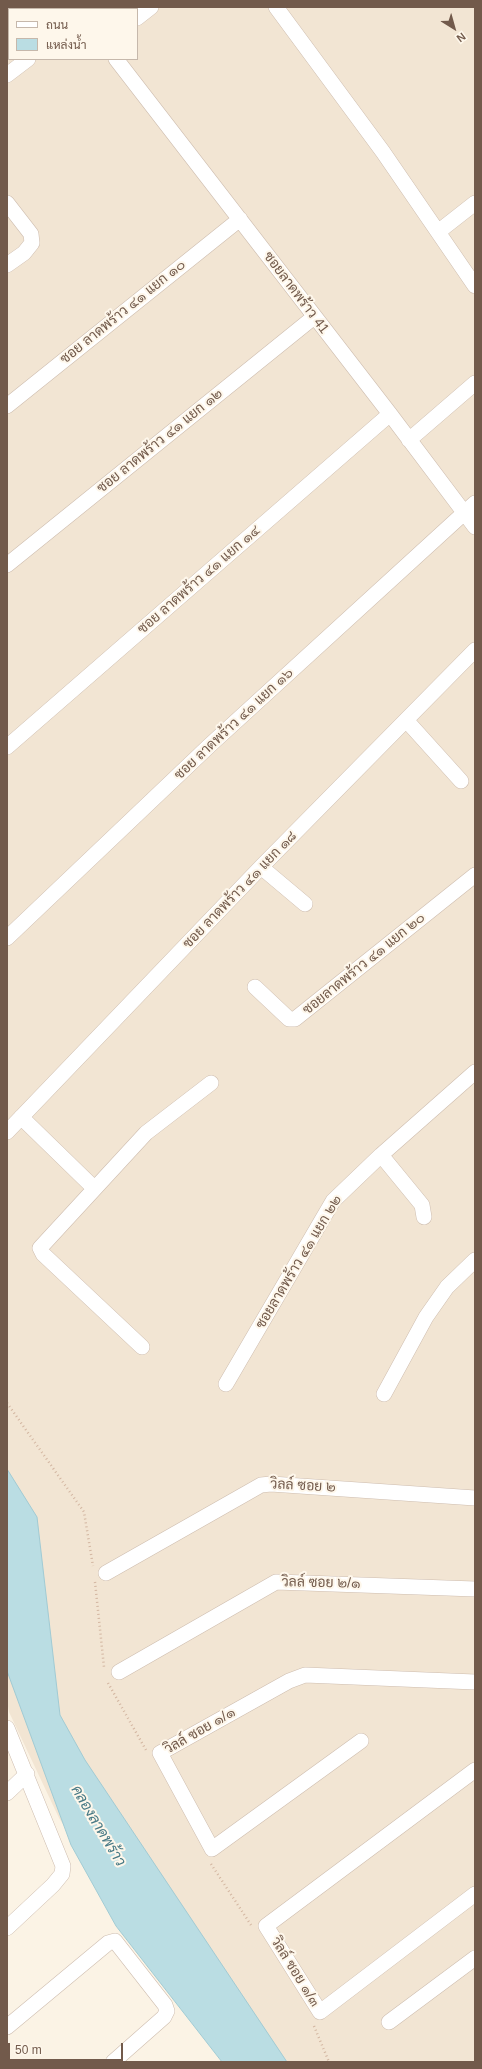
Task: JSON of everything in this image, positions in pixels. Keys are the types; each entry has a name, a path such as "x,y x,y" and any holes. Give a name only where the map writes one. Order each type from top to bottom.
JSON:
{"street":[{"path":"138,17 151,7"},
{"path":"276,7 383,152 475,286"},
{"path":"7,75 27,60"},
{"name":"ซอยลาดพร้าว 41","path":"117,60 390,414 475,527"},
{"path":"7,203 32,234 32,243 24,253 7,265"},
{"path":"438,232 475,203"},
{"name":"ซอย ลาดพร้าว ๔๑ แยก ๑๐","path":"7,406 240,219"},
{"name":"ซอย ลาดพร้าว ๔๑ แยก ๑๒","path":"7,565 314,316"},
{"path":"409,440 475,383"},
{"name":"ซอย ลาดพร้าว ๔๑ แยก ๑๔","path":"7,746 390,414"},
{"name":"ซอย ลาดพร้าว ๔๑ แยก ๑๖","path":"7,938 204,750 475,503"},
{"name":"ซอย ลาดพร้าว ๔๑ แยก ๑๘","path":"7,1132 261,867 475,650"},
{"path":"406,720 461,780"},
{"path":"261,867 305,904"},
{"name":"ซอยลาดพร้าว ๔๑ แยก ๒๐","path":"255,987 289,1019 295,1019 475,875"},
{"name":"ซอยลาดพร้าว ๔๑ แยก ๒๒","path":"226,1384 334,1200 381,1155 475,1072"},
{"path":"142,1347 40,1250 41,1245 146,1133 211,1083"},
{"path":"20,1117 94,1188"},
{"path":"381,1155 422,1205 424,1218"},
{"path":"384,1394 426,1317 447,1287 475,1260"},
{"name":"วิลล์ ซอย ๒","path":"98,1575 261,1484 475,1498"},
{"name":"วิลล์ ซอย ๒/๑","path":"112,1671 276,1582 475,1589"},
{"name":"วิลล์ ซอย ๑/๑","path":"361,1741 212,1849 160,1753 289,1681 305,1675 475,1682"},
{"path":"7,1728 27,1774 63,1866 62,1874 54,1885 7,1928"},
{"name":"วิลล์ ซอย ๑/๓","path":"474,1773 266,1926 320,2012 475,1894"},
{"path":"7,1793 27,1774"},
{"path":"7,2027 113,1942 166,2005 167,2011 164,2017 113,2062"},
{"path":"389,2022 475,1958"}],"path":[{"path":"7,1403 84,1512 98,1575 112,1671"},
{"path":"105,1679 147,1751"},
{"path":"211,1862 254,1929"},
{"path":"312,2022 329,2062"}],"shaded area":[{"path":"7,7 475,7 475,2062 227,2062 130,1931 59,1818 9,1712 7,1700"}],"water":[{"name":"คลองลาดพร้าว","path":"7,1469 37,1517 60,1715 85,1760 287,2062 222,2062 116,1926 71,1845 7,1671"}]}
